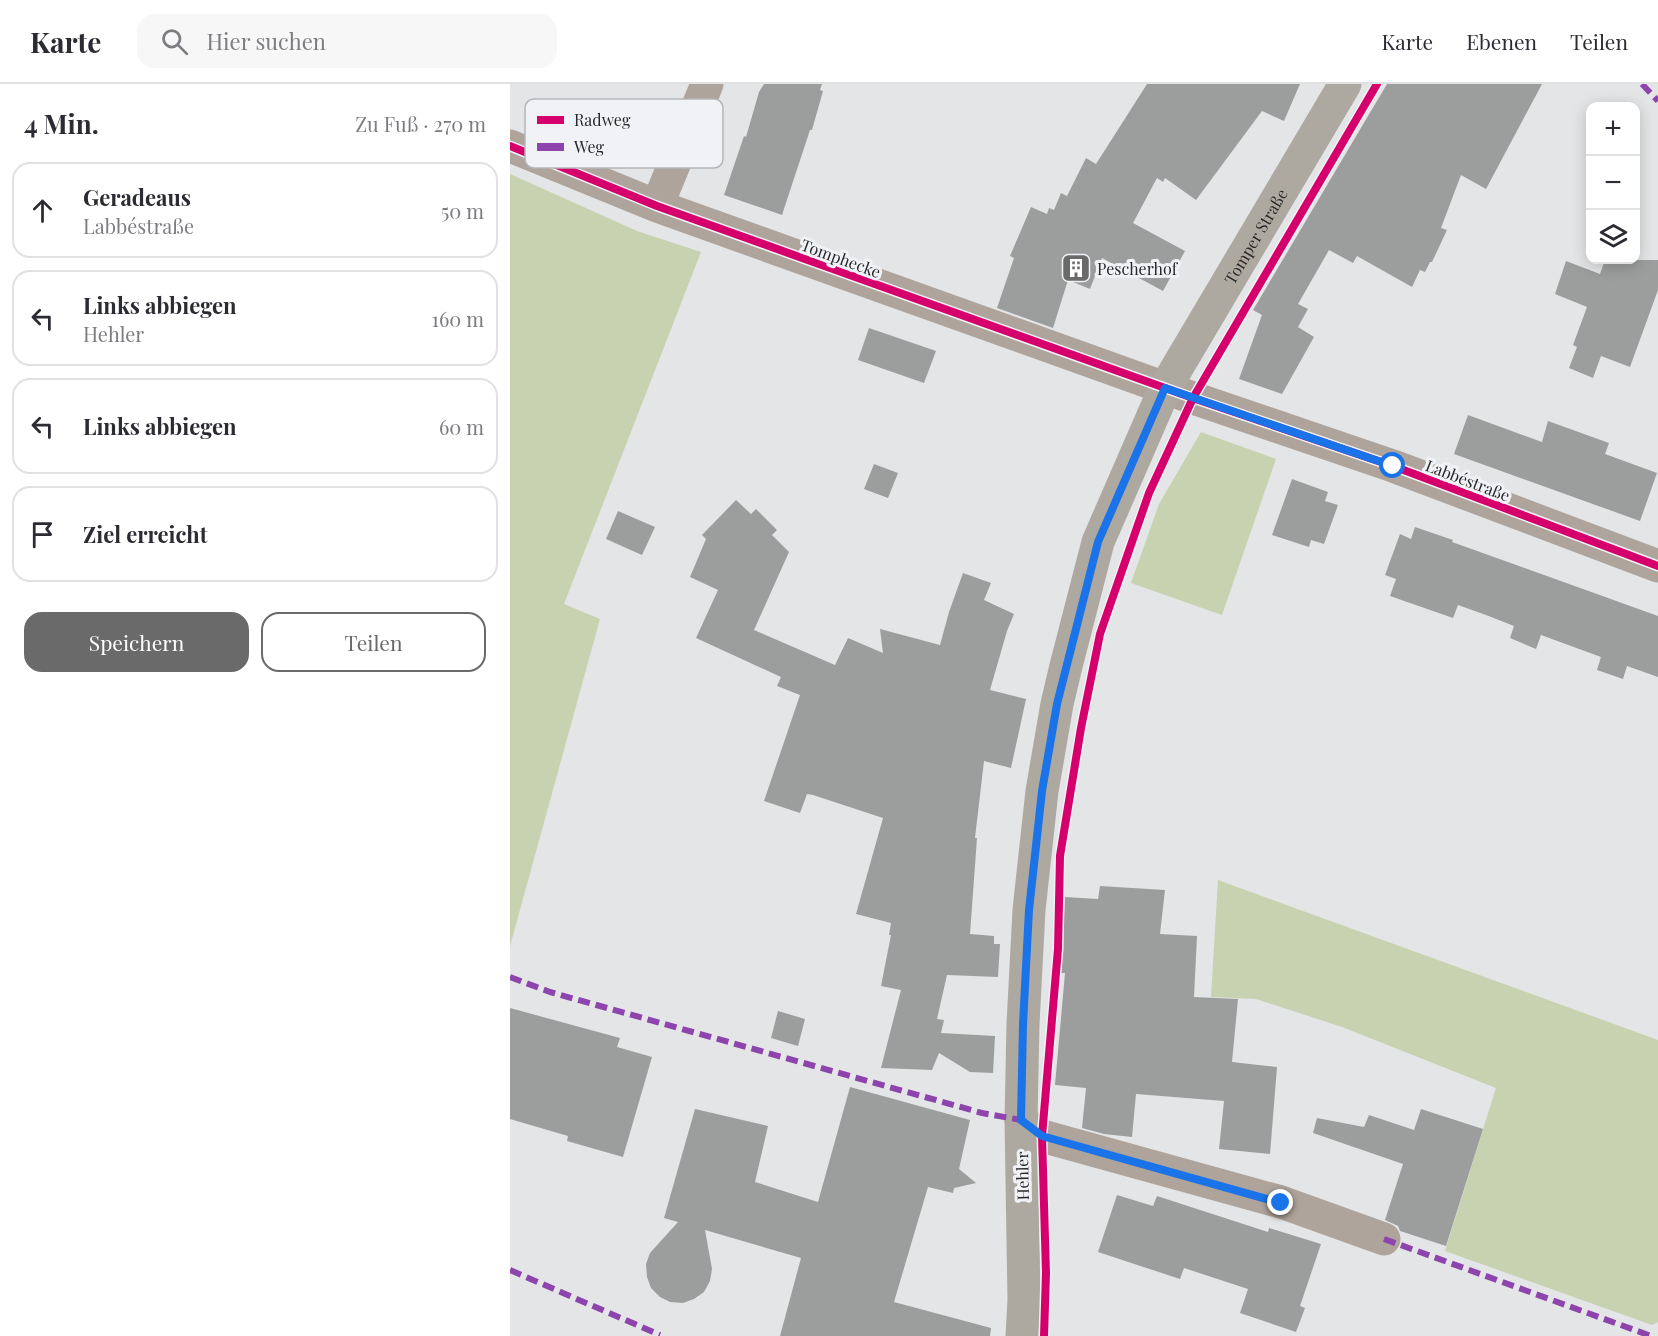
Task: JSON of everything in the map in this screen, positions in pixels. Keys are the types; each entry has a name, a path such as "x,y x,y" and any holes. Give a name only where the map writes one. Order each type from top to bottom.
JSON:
{"main road":[{"name":"Tomper Straße","path":"1165,388 1345,84"},
{"name":"Hehler","path":"1022,1336 1024,1300 1021,1120 1023,1024 1029,910 1042,791 1057,704 1098,542 1165,388"}],"street":[{"path":"700,99 706,84"},
{"name":"Tomphecke","path":"510,146 525,152"},
{"name":"Tomphecke","path":"564,168 657,206 1165,388"},
{"path":"657,206 672,168"},
{"name":"Labbéstraße","path":"1165,388 1393,466 1658,566"},
{"path":"1021,1120 1042,1136 1281,1203 1384,1239"}],"green space":[{"path":"510,174 637,231 701,252 564,604 600,619 510,946"},
{"path":"1201,432 1276,459 1222,615 1131,583 1159,504"},
{"path":"1218,880 1658,1040 1658,1322 1652,1325 1445,1251 1496,1088 1342,1027 1256,999 1211,997"}],"building":[{"path":"764,84 822,84 820,90 823,91 782,215 724,195 744,136 746,137 759,92"},
{"path":"1147,84 1300,84 1284,121 1262,111 1196,200 1165,178 1163,182 1157,178 1133,223 1185,251 1163,291 1102,258 1090,289 1068,280 1053,328 997,308 1014,258 1010,256 1031,207 1047,214 1049,208 1054,210 1061,193 1067,196 1086,158 1096,164"},
{"path":"1387,84 1542,84 1486,189 1461,175 1441,228 1447,230 1432,262 1425,272 1420,270 1412,287 1357,256 1353,263 1329,250 1298,304 1308,309 1298,327 1314,337 1282,394 1239,379 1262,315 1253,310"},
{"path":"1640,260 1658,260 1658,290 1630,367 1601,356 1593,378 1569,368 1577,347 1573,345 1587,307 1555,294 1566,261 1600,274 1604,264 1640,264"},
{"path":"869,328 936,351 924,383 858,360"},
{"path":"1468,415 1542,442 1548,421 1609,443 1605,454 1657,473 1640,521 1454,454"},
{"path":"874,464 898,473 888,498 864,489"},
{"path":"1292,479 1328,492 1325,501 1338,505 1324,544 1311,540 1309,547 1272,535"},
{"path":"736,500 751,514 756,509 777,530 772,535 789,552 754,630 835,665 848,638 883,653 880,629 940,645 963,573 991,583 984,600 1014,614 990,690 1026,699 1011,768 984,761 975,838 977,838 970,934 994,936 994,944 1000,944 998,977 947,975 937,1019 944,1020 941,1033 995,1036 993,1073 970,1072 939,1053 932,1070 881,1068 901,990 881,986 891,935 889,935 891,923 856,914 883,818 807,794 800,813 764,801 800,695 777,686 781,677 696,638 718,590 690,577 706,539 702,535"},
{"path":"618,511 655,527 642,555 606,539"},
{"path":"1415,527 1658,616 1658,677 1627,666 1623,679 1597,670 1601,657 1541,635 1536,649 1510,638 1514,626 1458,605 1453,618 1390,596 1396,579 1385,575 1400,534 1411,539"},
{"path":"1100,886 1165,890 1160,934 1197,936 1194,997 1238,999 1232,1062 1277,1067 1270,1154 1219,1149 1224,1101 1136,1094 1132,1137 1104,1134 1082,1128 1086,1088 1055,1085 1065,973 1061,973 1065,897 1098,899"},
{"path":"510,1008 620,1038 617,1047 652,1057 623,1157 567,1141 568,1136 510,1119"},
{"path":"778,1011 805,1019 798,1046 771,1038"},
{"path":"850,1087 970,1120 959,1169 976,1183 954,1188 953,1193 928,1187 894,1302 991,1328 990,1336 780,1336 801,1258 705,1230 712,1269 710,1281 704,1292 683,1303 670,1302 660,1297 651,1288 646,1264 650,1253 678,1222 664,1218 695,1109 768,1126 755,1182 818,1202"},
{"path":"1421,1109 1483,1129 1446,1246 1400,1231 1398,1226 1385,1220 1403,1164 1313,1133 1317,1118 1364,1127 1369,1115 1414,1130"},
{"path":"1117,1195 1153,1206 1157,1196 1268,1232 1269,1228 1321,1244 1300,1306 1305,1308 1296,1332 1240,1313 1248,1289 1184,1268 1180,1279 1098,1252"}],"marked path":[{"path":"1642,84 1658,101"},
{"path":"510,977 550,992 982,1113 1021,1120"},
{"path":"1384,1239 1651,1336"},
{"path":"510,1270 660,1335"}],"cycle path":[{"path":"1044,1336 1046,1273 1042,1136 1058,949 1060,856 1081,728 1100,634 1149,493 1193,398 1377,84"},
{"path":"510,146 525,152"},
{"path":"564,168 657,206 1193,398 1393,466 1658,566"}],"place":[{"name":"Pescherhof","path":"1076,268"}],"route":[{"path":"1281,1203 1042,1136 1021,1120 1029,910 1042,791 1057,704 1098,542 1165,388 1393,466"}]}
